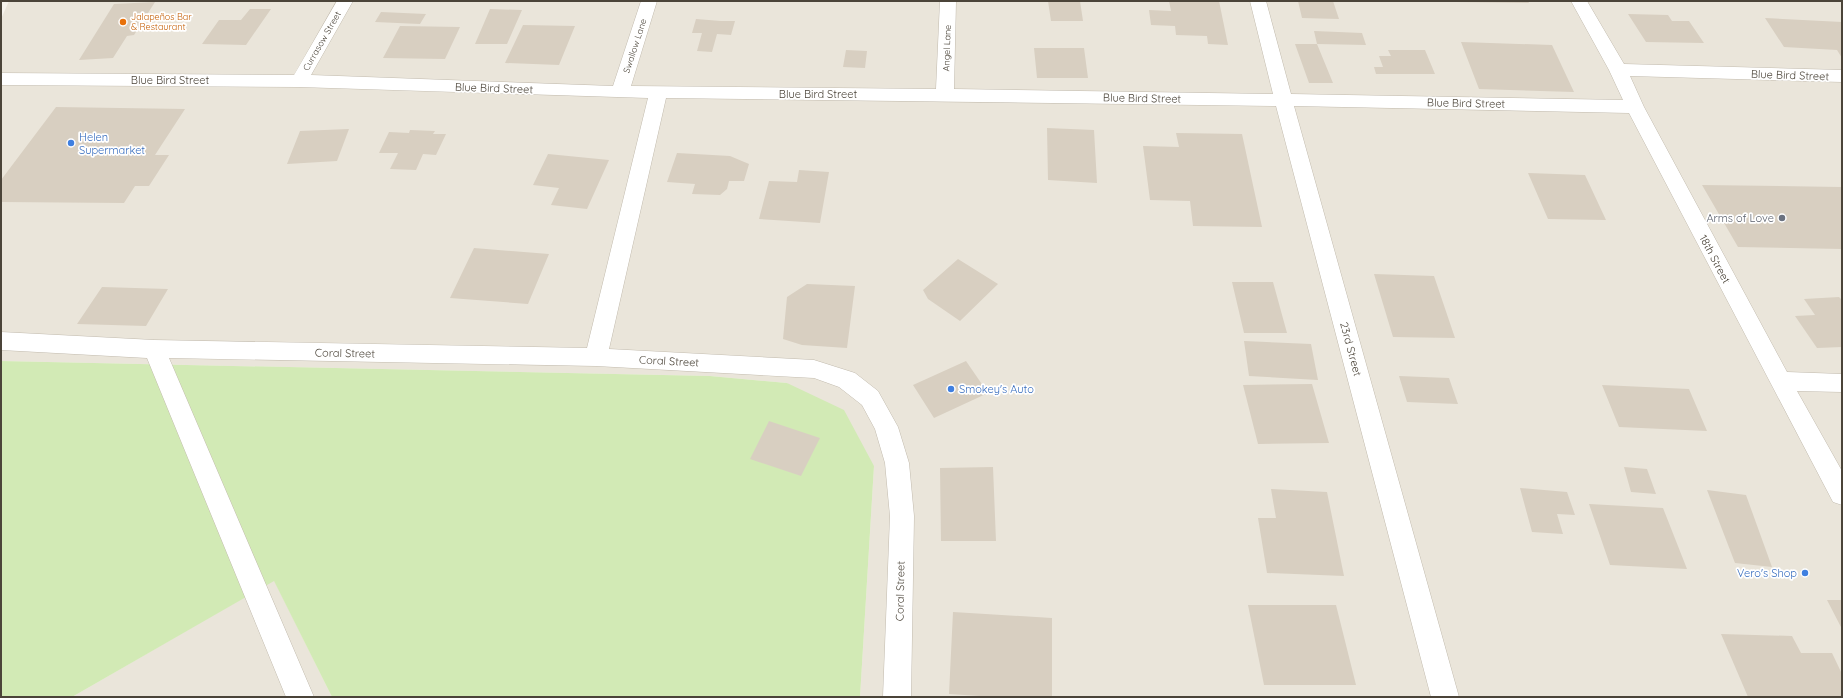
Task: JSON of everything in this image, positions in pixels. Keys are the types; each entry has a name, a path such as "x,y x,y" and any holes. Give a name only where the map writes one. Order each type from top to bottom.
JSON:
{"street":[{"name":"Currasow Street","path":"299,81 345,1"},
{"name":"Swallow Lane","path":"620,92 649,1"},
{"name":"Angel Lane","path":"945,95 948,1"},
{"name":"23rd Street","path":"1258,1 1283,100 1445,697"},
{"name":"18th Street","path":"1579,1 1618,70 1635,107 1780,381 1842,494"},
{"name":"Blue Bird Street","path":"1618,70 1842,76"},
{"name":"Blue Bird Street","path":"1,79 299,81 658,93 945,95 1605,105 1635,107"},
{"path":"596,357 658,93"},
{"name":"Coral Street","path":"1,341 154,349 596,357 814,369 847,380 870,398 886,426 897,463 902,516 897,697"},
{"path":"154,349 300,697"},
{"path":"1780,381 1842,382"}],"shaded area":[{"path":"9,1 1842,1 1842,697 860,697 874,466 787,383 710,376 1,361 1,19"},
{"path":"274,580 332,697 72,697"}],"green space":[{"path":"1,361 710,376 787,383 844,410 874,466 860,697 332,697 274,581 72,697 1,697"}],"building":[{"path":"1048,1 1080,1 1083,21 1051,21"},
{"path":"1169,1 1219,1 1228,45 1208,44 1207,36 1176,35 1175,26 1151,25 1149,10 1171,11"},
{"path":"1298,1 1333,1 1339,19 1302,18"},
{"path":"1528,1 1529,3 1456,2"},
{"path":"155,2 134,35 127,36 113,58 79,60 114,4"},
{"path":"250,9 271,9 246,45 202,44 219,20 241,20"},
{"path":"490,9 522,10 507,44 475,44"},
{"path":"381,12 426,14 420,24 375,22"},
{"path":"1628,14 1668,15 1672,21 1689,21 1704,43 1646,42"},
{"path":"1765,18 1842,22 1842,58 1837,50 1784,47"},
{"path":"696,19 735,21 731,35 717,34 712,52 697,51 702,33 692,33"},
{"path":"523,25 575,26 559,65 505,63"},
{"path":"400,26 460,27 445,59 383,58"},
{"path":"1314,31 1362,33 1366,45 1317,44"},
{"path":"1461,42 1552,45 1574,92 1479,89"},
{"path":"1295,44 1317,44 1333,83 1309,83"},
{"path":"1034,48 1084,48 1088,78 1037,78"},
{"path":"846,50 867,51 865,68 843,67"},
{"path":"1388,50 1425,50 1435,74 1376,74 1374,67 1383,67 1379,56 1391,56"},
{"path":"56,107 185,109 155,155 169,155 149,186 135,186 124,203 1,202 1,180"},
{"path":"1047,128 1094,130 1097,183 1048,180"},
{"path":"349,129 337,161 287,164 300,131"},
{"path":"410,130 435,131 433,134 446,134 436,155 423,154 416,170 390,169 398,153 379,153 389,132 409,133"},
{"path":"1176,133 1242,134 1262,227 1193,226 1190,201 1150,200 1143,146 1179,147"},
{"path":"677,153 730,156 749,164 744,181 729,181 727,189 720,195 692,194 695,184 667,182"},
{"path":"548,154 609,160 587,209 551,205 559,188 533,185"},
{"path":"799,170 829,172 820,223 759,219 769,181 797,182"},
{"path":"1528,173 1585,175 1606,220 1548,219"},
{"name":"Arms of Love","path":"1702,185 1841,187 1842,249 1738,247"},
{"path":"474,248 549,254 528,304 450,298"},
{"path":"958,259 998,284 960,321 928,299 923,290"},
{"path":"1374,274 1434,276 1455,338 1393,337"},
{"path":"1232,282 1273,282 1287,333 1244,333"},
{"path":"807,284 855,286 847,348 802,345 783,339 787,297"},
{"path":"102,287 168,289 146,326 77,324"},
{"path":"1839,297 1842,300 1842,347 1817,348 1795,316 1815,315 1804,299"},
{"path":"1244,341 1311,344 1318,380 1249,376"},
{"name":"Smokey's Auto","path":"966,361 988,393 934,418 913,385"},
{"path":"1399,376 1449,378 1458,404 1407,402"},
{"path":"1312,384 1329,443 1258,444 1243,385"},
{"path":"1602,385 1689,389 1707,431 1619,427"},
{"path":"769,421 820,438 801,476 750,459"},
{"path":"993,467 996,541 941,541 940,468"},
{"path":"1624,467 1647,469 1656,494 1631,492"},
{"path":"1520,488 1567,492 1575,515 1557,514 1563,534 1532,532"},
{"path":"1271,489 1327,492 1344,576 1267,573 1258,518 1276,518"},
{"path":"1707,490 1746,495 1772,567 1735,563"},
{"path":"1589,504 1663,508 1687,569 1610,565"},
{"path":"1827,600 1842,600 1842,629"},
{"path":"1248,605 1336,605 1356,685 1264,685"},
{"path":"953,612 1052,618 1052,697 995,697 949,694"},
{"path":"1721,634 1792,636 1801,653 1832,653 1842,674 1842,697 1748,697"}],"place":[{"name":"Jalapeños Bar & Restaurant","path":"123,22"},
{"name":"Helen Supermarket","path":"71,143"},
{"name":"Arms of Love","path":"1782,218"},
{"name":"Smokey's Auto","path":"951,389"},
{"name":"Vero's Shop","path":"1805,573"}]}
